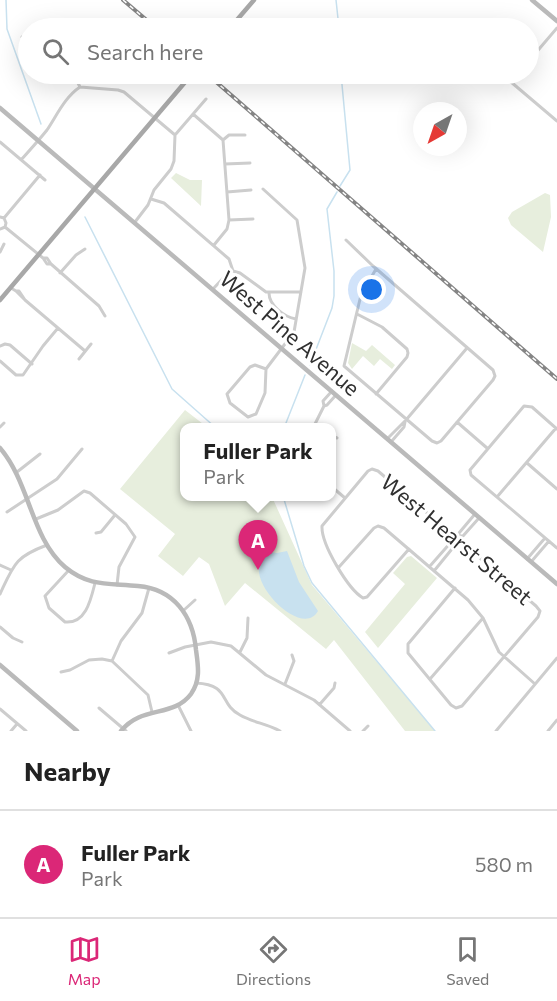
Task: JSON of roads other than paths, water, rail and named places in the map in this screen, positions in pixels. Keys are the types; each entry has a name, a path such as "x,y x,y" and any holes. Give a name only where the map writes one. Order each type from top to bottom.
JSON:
{"main road":[{"path":"239,18 255,0"},
{"path":"0,300 41,256 95,187 183,84"}],"street":[{"path":"532,0 557,21"},
{"path":"539,49 557,28"},
{"path":"513,84 557,120"},
{"path":"21,160 55,115 80,87 121,91 175,135"},
{"path":"135,222 154,190 173,165 175,135 206,99"},
{"name":"West Pine Avenue","path":"0,108 557,584"},
{"path":"192,114 223,141 229,220 227,228 214,245"},
{"path":"223,141 229,135 245,135"},
{"path":"0,142 45,180"},
{"path":"225,164 250,163"},
{"path":"5,227 6,221 2,217 40,175"},
{"path":"263,189 297,220 305,262 293,335 266,369 266,393 258,412 253,417 245,415 230,403 227,397 229,392 250,367 255,365 266,369"},
{"path":"227,192 251,190"},
{"path":"150,199 164,203 214,245 229,259 233,271"},
{"path":"229,220 253,219"},
{"path":"5,227 99,306 105,316"},
{"path":"0,229 5,227"},
{"path":"346,240 376,269 493,370 495,376 437,443 406,420 344,366 361,295 376,269"},
{"path":"0,252 4,244"},
{"path":"60,273 76,255 85,249"},
{"path":"213,289 228,273 233,271 240,273 259,289 269,292 301,292"},
{"path":"10,288 85,351"},
{"path":"269,292 271,303 288,317 296,319"},
{"path":"357,314 382,327 408,353 376,394"},
{"path":"0,361 16,375 21,376 58,328"},
{"path":"79,359 91,344"},
{"path":"0,346 10,345 32,364"},
{"path":"389,440 404,427 406,420 467,348"},
{"path":"316,423 334,393"},
{"path":"497,497 556,429 527,405 522,407 471,467 471,475 557,548"},
{"path":"457,422 488,448"},
{"path":"0,427 4,423"},
{"path":"0,448 16,472 47,545 57,559 69,570 95,582 149,588 167,595 184,610 193,628 198,670 196,682 191,693 178,705 135,718 123,730 99,708"},
{"path":"7,512 57,479 82,449"},
{"path":"16,472 40,454"},
{"path":"527,463 557,489"},
{"name":"West Hearst Street","path":"345,498 368,471 372,469 378,471 536,606 540,611 537,616 504,656"},
{"path":"336,490 345,498 322,526 323,535 339,568 356,593 363,598 367,597 408,549"},
{"path":"36,519 58,510 84,491 90,493 129,527 135,537 119,567 117,585"},
{"path":"96,533 101,532 115,515"},
{"path":"429,567 452,541 463,536 477,516"},
{"path":"339,568 374,528 378,526 384,528 468,600 483,618 497,648 535,684"},
{"path":"434,570 456,544 457,538"},
{"path":"529,560 545,538"},
{"path":"529,560 549,541"},
{"path":"0,594 11,570 24,555 47,545"},
{"path":"0,565 11,570"},
{"path":"69,570 45,596 46,604 65,622 76,620 88,607 95,582"},
{"path":"112,661 121,641 142,613 149,588"},
{"path":"455,588 406,648 408,653 456,708 462,706 504,656"},
{"path":"184,610 195,600"},
{"path":"240,652 247,638 248,618"},
{"path":"430,679 483,618"},
{"path":"0,627 22,642"},
{"path":"169,653 196,645 219,642 231,646 266,675 320,704 350,731"},
{"path":"285,684 294,661 292,655"},
{"path":"496,731 557,658"},
{"path":"61,672 89,660 112,661 147,695 152,712"},
{"path":"0,665 77,731"},
{"path":"196,682 209,683 216,687 240,715 280,731"},
{"path":"320,704 334,688 335,683"},
{"path":"178,705 191,731"},
{"path":"0,709 26,731"},
{"path":"548,731 557,720"},
{"path":"11,731 17,724"},
{"path":"363,731 368,726"}],"water":[{"path":"287,551 299,582 318,611 310,618 298,617 286,611 264,587 259,573 260,561 269,552"}],"waterway":[{"path":"6,0 7,29 18,60"},
{"path":"336,0 338,18"},
{"path":"27,84 41,124"},
{"path":"340,186 350,170 342,84"},
{"path":"310,365 332,308 334,296 334,271 327,209 337,192"},
{"path":"85,217 172,389 210,423"},
{"path":"286,423 305,375"},
{"path":"284,501 304,566 312,583 435,731"}],"railway":[{"path":"123,0 144,18"},
{"path":"218,84 557,379"}],"place":[{"name":"Fuller Park","path":"258,570"}]}
